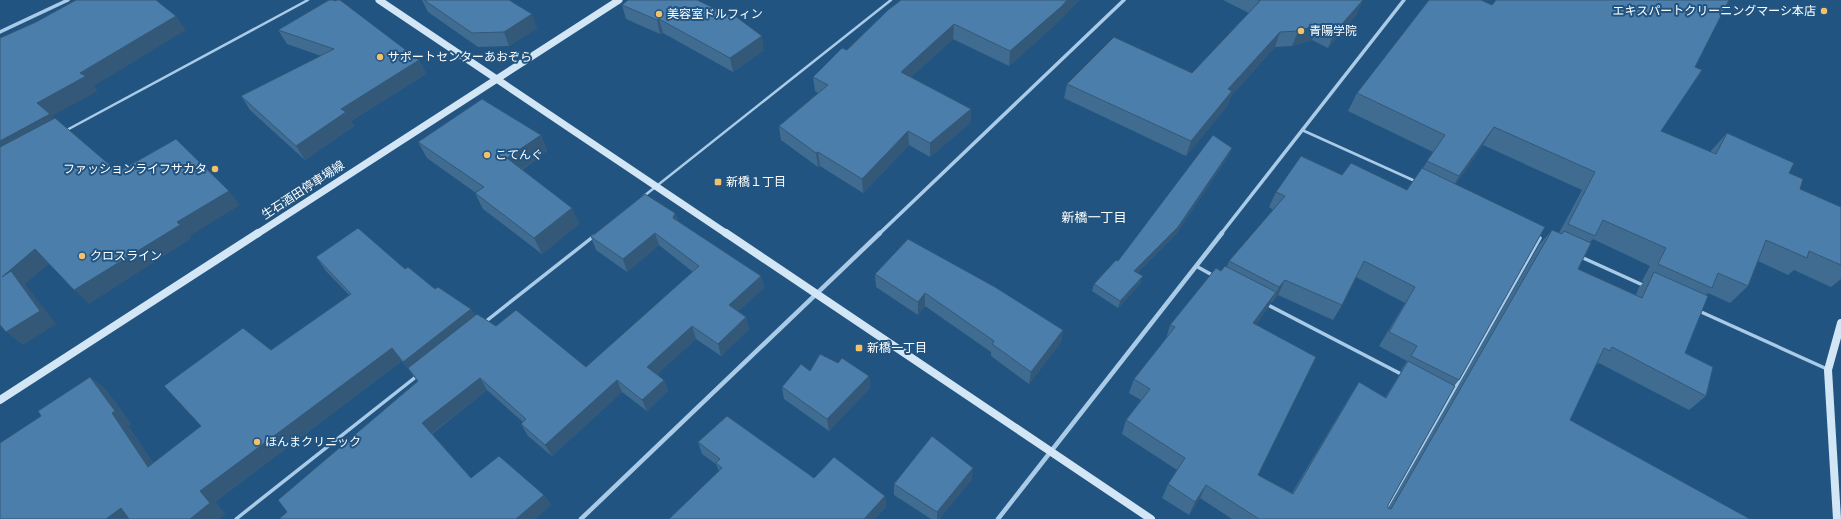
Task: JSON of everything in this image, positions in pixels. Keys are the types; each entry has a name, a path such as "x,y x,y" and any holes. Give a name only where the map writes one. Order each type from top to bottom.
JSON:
{"street":[{"path":"0,32 68,0"},
{"path":"379,0 1151,519"},
{"name":"生石酒田停車場線","path":"0,400 619,0"},
{"path":"581,519 1124,0"},
{"path":"998,519 1404,0"},
{"path":"1837,519 1828,370 1841,322"}],"lane":[{"path":"63,132 308,0"},
{"path":"643,197 891,0"},
{"path":"1302,130 1418,182"},
{"path":"480,326 599,231"},
{"path":"1533,235 1547,242"},
{"path":"1384,512 1540,238"},
{"path":"1576,255 1648,288"},
{"path":"1196,266 1217,278"},
{"path":"1259,300 1406,377"},
{"path":"1692,307 1828,370"},
{"path":"236,519 418,375"},
{"path":"1442,396 1449,399"}],"building":[{"path":"76,0 156,0 176,16 80,73 86,76 37,103 50,114 0,141 0,38 36,22"},
{"path":"329,0 340,0 419,60 341,109 346,112 296,146 241,96 334,49 278,30"},
{"path":"424,0 509,0 532,14 504,32 472,33"},
{"path":"628,0 697,0 733,17 735,16 762,36 730,58 659,19 657,20 622,5"},
{"path":"901,0 1067,0 1010,51 954,24 901,72 971,109 930,143 908,131 862,179 818,152 816,153 779,126 828,85 813,77 842,48 847,50 888,10"},
{"path":"1258,0 1363,0 1334,33 1317,25 1298,31 1280,32 1228,89 1232,91 1191,141 1067,84 1114,37 1192,73 1260,1"},
{"path":"1429,0 1481,0 1492,5 1496,0 1729,0 1695,67 1702,70 1661,131 1716,154 1727,133 1794,163 1789,173 1803,179 1800,189 1841,207 1841,265 1809,251 1807,258 1766,240 1748,286 1718,273 1712,288 1658,264 1666,248 1603,220 1595,236 1568,224 1595,172 1494,127 1459,176 1427,161 1445,135 1357,93"},
{"path":"482,99 541,135 507,158 572,208 534,238 475,193 484,187 418,142"},
{"name":"クロスライン","path":"55,118 118,172 176,139 229,191 177,222 180,225 74,290 35,249 2,277 11,271 40,311 6,332 0,325 0,147"},
{"path":"1213,135 1232,148 1178,227 1134,271 1143,276 1120,301 1094,284 1116,260 1118,261"},
{"path":"1301,156 1342,175 1351,163 1407,190 1422,168 1545,227 1459,380 1411,356 1417,346 1389,332 1415,287 1364,261 1342,305 1285,280 1279,287 1229,261 1285,196 1276,192"},
{"path":"645,194 675,213 673,218 761,276 729,305 746,317 718,344 692,326 647,367 664,380 642,400 617,380 545,445 521,424 526,419 480,378 422,423 471,478 499,456 544,495 516,519 279,519 287,512 278,500 418,381 408,368 477,314 496,326 516,310 586,367 699,266 655,233 623,259 591,237"},
{"path":"358,228 405,269 408,267 435,289 438,287 471,309 403,362 392,348 200,491 210,503 190,519 129,519 121,508 106,519 0,519 0,443 41,416 38,411 90,377 115,411 112,413 148,467 201,426 164,386 243,328 271,350 351,294 316,257"},
{"path":"1552,230 1562,234 1564,231 1591,243 1578,269 1642,298 1654,272 1708,296 1685,353 1713,367 1706,396 1612,347 1610,351 1604,348 1570,420 1750,519 1259,519 1206,485 1195,502 1168,484 1185,458 1126,420 1150,389 1134,379 1175,327 1170,325 1216,268 1221,271 1225,266 1276,292 1253,323 1316,357 1258,475 1293,494 1359,382 1386,398 1408,361 1455,386 1388,505 1388,508 1391,509"},
{"path":"908,239 995,287 1063,330 1031,372 992,344 994,341 925,293 918,302 875,274"},
{"path":"820,354 838,363 842,358 869,376 827,419 782,387 801,364 810,371"},
{"path":"727,416 814,478 834,457 885,496 864,519 669,519 722,468 716,463 720,459 698,442"},
{"path":"932,436 973,468 937,512 894,484"}],"place":[{"name":"エキスパートクリーニングマーシ本店","path":"1824,11"},
{"name":"美容室ドルフィン","path":"659,14"},
{"name":"青陽学院","path":"1301,31"},
{"name":"サポートセンターあおぞら","path":"380,57"},
{"name":"こてんぐ","path":"487,155"},
{"name":"ファッションライフサカタ","path":"215,169"},
{"name":"新橋１丁目","path":"718,182"},
{"name":"クロスライン","path":"82,256"},
{"name":"新橋一丁目","path":"859,348"},
{"name":"ほんまクリニック","path":"257,442"}],"district":[{"name":"新橋一丁目","path":"1094,217"}]}
